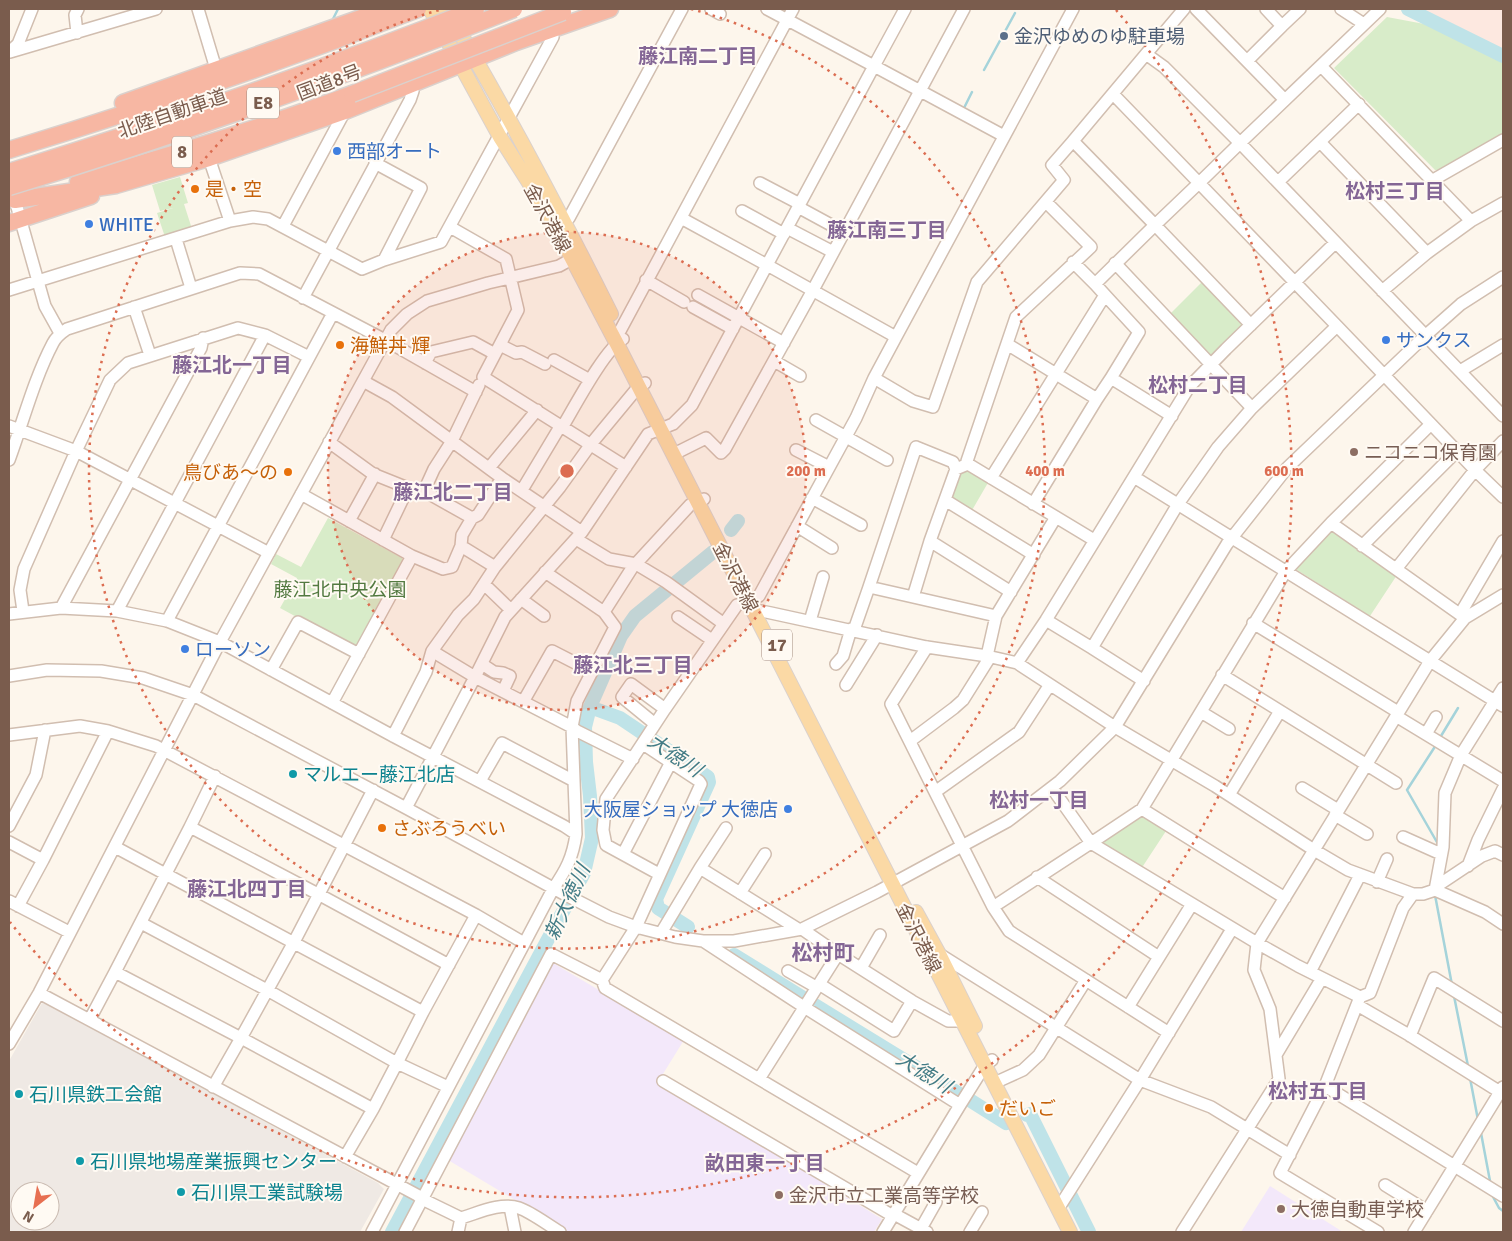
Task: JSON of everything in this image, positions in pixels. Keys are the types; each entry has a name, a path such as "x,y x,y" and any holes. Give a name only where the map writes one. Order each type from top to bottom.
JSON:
{"highway":[{"path":"9,149 44,132 386,9"},
{"name":"国道8号","path":"9,149 109,120 334,42 418,9"},
{"name":"北陸自動車道","path":"9,172 304,75 476,9"},
{"name":"北陸自動車道","path":"11,196 101,158 304,89 514,9"},
{"path":"11,196 116,185 209,158 344,111 516,42 610,9"},
{"name":"国道8号","path":"11,196 232,137 287,119 567,10"},
{"path":"15,222 137,178"}],"main road":[{"name":"金沢港線","path":"430,9 500,136 576,257 620,338 894,882 988,1063 1065,1199 1070,1232"},
{"name":"金沢港線","path":"446,9 476,58 564,221 576,257"},
{"name":"金沢港線","path":"894,882 939,954 966,1018"},
{"name":"金沢港線","path":"988,1063 1001,1080 1065,1199 1078,1232"}],"street":[{"path":"9,52 18,44 32,9"},
{"path":"77,33 75,15 78,9"},
{"path":"9,52 77,33 130,13 156,9"},
{"path":"198,9 216,70"},
{"path":"503,9 516,42"},
{"path":"564,221 569,218 682,9"},
{"path":"767,9 1004,136"},
{"path":"522,490 590,380 620,338 646,280 793,9"},
{"path":"406,808 505,617 579,536 648,434 665,428 692,405 905,9"},
{"path":"677,452 706,438 721,453 725,449 964,9"},
{"path":"754,607 846,436 874,378 1074,9"},
{"path":"874,378 913,401 933,407 977,282 1064,180 1052,165 1184,9"},
{"path":"1196,9 1285,100"},
{"path":"1266,9 1282,26"},
{"path":"1247,60 1300,9"},
{"path":"1342,9 1364,24"},
{"path":"1095,284 1377,12"},
{"path":"9,290 230,221 253,217 268,219 283,226 362,269 441,242 553,37 552,30"},
{"path":"1146,54 1164,67 1460,371 1501,409"},
{"path":"1321,66 1471,221"},
{"path":"303,298 410,100 413,91 411,83"},
{"path":"1113,94 1503,498"},
{"path":"1278,182 1359,104"},
{"path":"283,226 344,111"},
{"path":"1433,180 1503,140"},
{"path":"1073,141 1251,325"},
{"path":"1320,142 1427,253"},
{"path":"209,158 230,221"},
{"path":"375,162 422,188 384,260"},
{"path":"760,183 844,232"},
{"path":"11,196 15,222 45,306 60,333"},
{"path":"968,464 967,460 1016,317 1091,247 1046,202"},
{"path":"1382,291 1427,253 1471,221 1503,203"},
{"path":"742,211 833,252"},
{"path":"680,218 896,337"},
{"path":"424,491 434,469 452,442 518,310 506,259 450,227"},
{"path":"176,239 191,288"},
{"path":"1016,664 1046,620 1189,387 1210,364 1335,243"},
{"path":"9,1044 39,992 115,847 165,751 192,694 391,330 407,314 427,301 510,277 559,266 576,257"},
{"path":"1033,504 1139,332 1073,262"},
{"path":"1115,263 1252,408"},
{"path":"9,460 14,427 60,333 67,329 240,273 259,274 385,340 476,392"},
{"path":"9,676 47,670 101,671 143,678 192,694 564,894 609,917 636,927 675,937 703,941 734,941 800,929 830,916 1008,821 1052,788 1115,727 1232,537 1287,468 1461,304 1503,277"},
{"path":"646,280 733,328"},
{"path":"698,295 784,343"},
{"path":"991,478 1105,295"},
{"path":"134,307 150,355"},
{"path":"167,621 333,313"},
{"path":"1092,648 1178,504 1218,447 1252,408 1337,326"},
{"path":"23,611 20,590 24,569 76,451 110,380 128,364 150,355 238,328 265,335 309,356"},
{"path":"117,611 265,335"},
{"path":"61,608 201,348 203,338"},
{"path":"425,363 432,352 473,342 498,350 522,352 590,380"},
{"path":"1007,344 1097,399"},
{"path":"1460,371 1503,345"},
{"path":"774,360 800,376"},
{"path":"483,377 626,467"},
{"path":"1111,378 1172,416"},
{"path":"362,381 392,397 502,478 545,506 609,559 636,564 666,582 724,624"},
{"path":"393,736 426,672 432,651 458,615 474,599 495,567 545,506 590,444 642,384"},
{"path":"489,468 537,410"},
{"path":"816,420 887,460"},
{"path":"993,907 1142,809 1286,571 1430,424"},
{"path":"14,427 76,451 269,553"},
{"path":"1396,569 1475,470 1503,441"},
{"path":"330,442 375,474 408,488 424,491 472,518"},
{"path":"836,664 843,656 869,587 916,447 953,462 956,469 930,541 913,597"},
{"path":"796,450 829,467"},
{"path":"1362,546 1456,450"},
{"path":"956,469 968,464"},
{"path":"968,464 1094,540"},
{"path":"349,521 375,474"},
{"path":"1134,477 1499,704"},
{"path":"301,494 412,556 443,569 452,567 461,546 462,536 472,518 478,515 502,478"},
{"path":"383,540 408,488"},
{"path":"812,498 861,525"},
{"path":"604,612 636,564 690,505 701,500"},
{"path":"945,500 1034,554"},
{"path":"910,741 963,700 988,656 996,616 1056,517"},
{"path":"1331,523 1464,618"},
{"path":"797,526 832,548"},
{"path":"930,541 1011,592"},
{"path":"1464,618 1462,609 1503,541"},
{"path":"461,546 495,567"},
{"path":"332,703 412,556"},
{"path":"372,1232 574,853 576,834 574,781 577,701 615,627 604,612 545,572"},
{"path":"810,621 823,577"},
{"path":"484,584 511,610"},
{"path":"869,587 996,616"},
{"path":"1182,1232 1279,1079 1270,1009 1254,970 1257,943 1430,661 1464,618 1503,595"},
{"path":"521,599 544,616"},
{"path":"659,874 606,845 602,830 606,799 664,709 737,605 754,607 927,647 988,656 1016,664 1115,727 1229,795 1314,850 1360,876 1412,894 1423,894 1435,890 1440,884 1482,856 1495,851 1503,855"},
{"path":"9,614 61,608 117,611 167,621 220,642 576,834"},
{"path":"678,617 712,640"},
{"path":"1046,620 1144,681"},
{"path":"272,670 298,622 358,654"},
{"path":"1253,623 1503,782"},
{"path":"846,685 877,635"},
{"path":"927,647 891,704 993,907 1009,931 1169,1033"},
{"path":"432,651 475,677 632,759"},
{"path":"523,702 552,651 592,671"},
{"path":"482,664 494,672 510,676 503,691"},
{"path":"1222,675 1396,783"},
{"path":"602,980 636,927 701,784 671,762 648,735 622,697 631,684 664,709"},
{"path":"935,792 1019,732 1049,686"},
{"path":"1435,890 1441,854 1445,792 1461,755 1499,704 1503,688"},
{"path":"1229,795 1280,711"},
{"path":"1200,712 1229,729"},
{"path":"1426,734 1436,717"},
{"path":"9,735 80,726 108,731 156,746 476,915 524,944"},
{"path":"9,826 36,775 46,730"},
{"path":"69,932 13,904 43,860 108,731"},
{"path":"480,781 502,743 574,781"},
{"path":"622,854 671,762"},
{"path":"90,1018 141,923 215,776"},
{"path":"1052,788 1091,843 1232,929 1322,978 1410,1036 1502,1090 1414,1232"},
{"path":"1302,788 1367,834"},
{"path":"1468,866 1478,840 1503,789"},
{"path":"213,1086 294,942 373,790"},
{"path":"1142,809 1284,898"},
{"path":"190,827 449,965"},
{"path":"661,933 726,828"},
{"path":"1404,837 1441,854"},
{"path":"9,842 43,860"},
{"path":"115,847 423,1012"},
{"path":"740,893 765,854"},
{"path":"1377,882 1387,858"},
{"path":"700,868 912,1001 948,1021 966,1018"},
{"path":"1310,972 1360,876"},
{"path":"1037,878 1159,957"},
{"path":"1435,890 1485,912 1503,924"},
{"path":"1378,1232 1280,1173 1325,1086 1359,1001 1370,993 1403,908 1412,894"},
{"path":"1128,1007 1192,904"},
{"path":"345,1157 398,1063 423,1012 476,915"},
{"path":"141,923 398,1063 448,1088"},
{"path":"1065,1199 1232,929"},
{"path":"861,968 880,935"},
{"path":"703,941 960,1105"},
{"path":"405,1232 419,1197 551,954 602,980 605,988 918,1173"},
{"path":"759,1079 838,954"},
{"path":"939,954 1140,1080 1211,1107 1290,1155"},
{"path":"788,971 818,985 894,1031 912,1001"},
{"path":"115,972 373,1109"},
{"path":"1276,1055 1322,978"},
{"path":"1410,1036 1434,978 1503,1021"},
{"path":"1001,1080 1023,1070 1039,1056 1086,980"},
{"path":"39,992 461,1218 497,1207 510,1206 520,1208 560,1232"},
{"path":"883,1232 960,1105 988,1063"},
{"path":"663,1081 922,1231 936,1202"},
{"path":"1325,1086 1503,1196"},
{"path":"1385,1185 1427,1211"},
{"path":"510,1206 515,1232"},
{"path":"970,1232 982,1212"},
{"path":"458,1232 461,1218"}],"shaded area":[{"path":"1418,9 1503,9 1503,52"},
{"path":"553,963 684,1040 658,1082 882,1219 874,1232 569,1232 448,1160 548,965"},
{"path":"42,1003 53,1007 378,1183 384,1189 360,1232 9,1232 9,1061"},
{"name":"大徳自動車学校","path":"1270,1186 1343,1232 1241,1232"}],"green space":[{"path":"1387,17 1435,26 1503,62 1503,133 1439,170 1435,170 1334,68"},
{"path":"180,177 188,203 184,204 192,229 165,237 157,213 173,208 160,211 152,185"},
{"path":"1203,281 1242,321 1242,326 1214,354 1209,356 1170,314"},
{"path":"972,469 989,481 971,512 950,496 958,473"},
{"name":"藤江北中央公園","path":"328,518 402,558 403,563 359,646 354,648 280,608 297,578 271,564 276,554 301,567"},
{"path":"1330,531 1335,531 1397,575 1370,616 1297,570 1296,566"},
{"path":"1139,816 1143,816 1166,831 1141,869 1102,845 1101,842"}],"waterway":[{"path":"333,19 338,9"},
{"path":"1408,9 1503,56"},
{"path":"984,70 1015,13"},
{"path":"963,110 972,92"},
{"name":"新大徳川","path":"731,530 738,521"},
{"name":"新大徳川","path":"392,1232 584,873 592,838 585,727 590,707 621,636 635,616 713,552"},
{"name":"大徳川","path":"590,707 620,718 708,777 709,782 656,899 658,908 688,927"},
{"path":"1441,736 1458,708"},
{"path":"1436,745 1407,790 1438,844"},
{"path":"1435,895 1452,985"},
{"name":"大徳川","path":"734,955 805,999"},
{"path":"1454,996 1468,1066"},
{"name":"大徳川","path":"813,1004 958,1093"},
{"path":"1470,1078 1478,1120"},
{"name":"大徳川","path":"968,1099 1007,1122"},
{"name":"大徳川","path":"1027,1115 1030,1114 1089,1232"},
{"path":"1481,1133 1490,1181"},
{"path":"1491,1193 1499,1208 1503,1211"}],"place":[{"name":"金沢ゆめのゆ駐車場","path":"1004,36"},
{"name":"西部オート","path":"337,151"},
{"name":"是・空","path":"195,189"},
{"name":"WHITE","path":"89,224"},
{"name":"サンクス","path":"1386,340"},
{"name":"海鮮丼 輝","path":"340,345"},
{"name":"ニコニコ保育園","path":"1354,452"},
{"name":"鳥びあ〜の","path":"288,472"},
{"name":"ローソン","path":"185,649"},
{"name":"マルエー藤江北店","path":"293,774"},
{"name":"大阪屋ショップ 大徳店","path":"788,809"},
{"name":"さぶろうべい","path":"382,828"},
{"name":"石川県鉄工会館","path":"19,1094"},
{"name":"だいご","path":"989,1108"},
{"name":"石川県地場産業振興センター","path":"80,1161"},
{"name":"石川県工業試験場","path":"181,1192"},
{"name":"金沢市立工業高等学校","path":"779,1195"},
{"name":"大徳自動車学校","path":"1281,1209"}],"district":[{"name":"藤江南二丁目","path":"698,56"},
{"name":"松村三丁目","path":"1395,191"},
{"name":"藤江南三丁目","path":"887,230"},
{"name":"藤江北一丁目","path":"232,365"},
{"name":"松村二丁目","path":"1198,385"},
{"name":"藤江北二丁目","path":"453,492"},
{"name":"藤江北三丁目","path":"633,665"},
{"name":"松村一丁目","path":"1039,800"},
{"name":"藤江北四丁目","path":"247,889"},
{"name":"松村町","path":"823,953"},
{"name":"松村五丁目","path":"1318,1091"},
{"name":"畝田東一丁目","path":"765,1163"}]}
